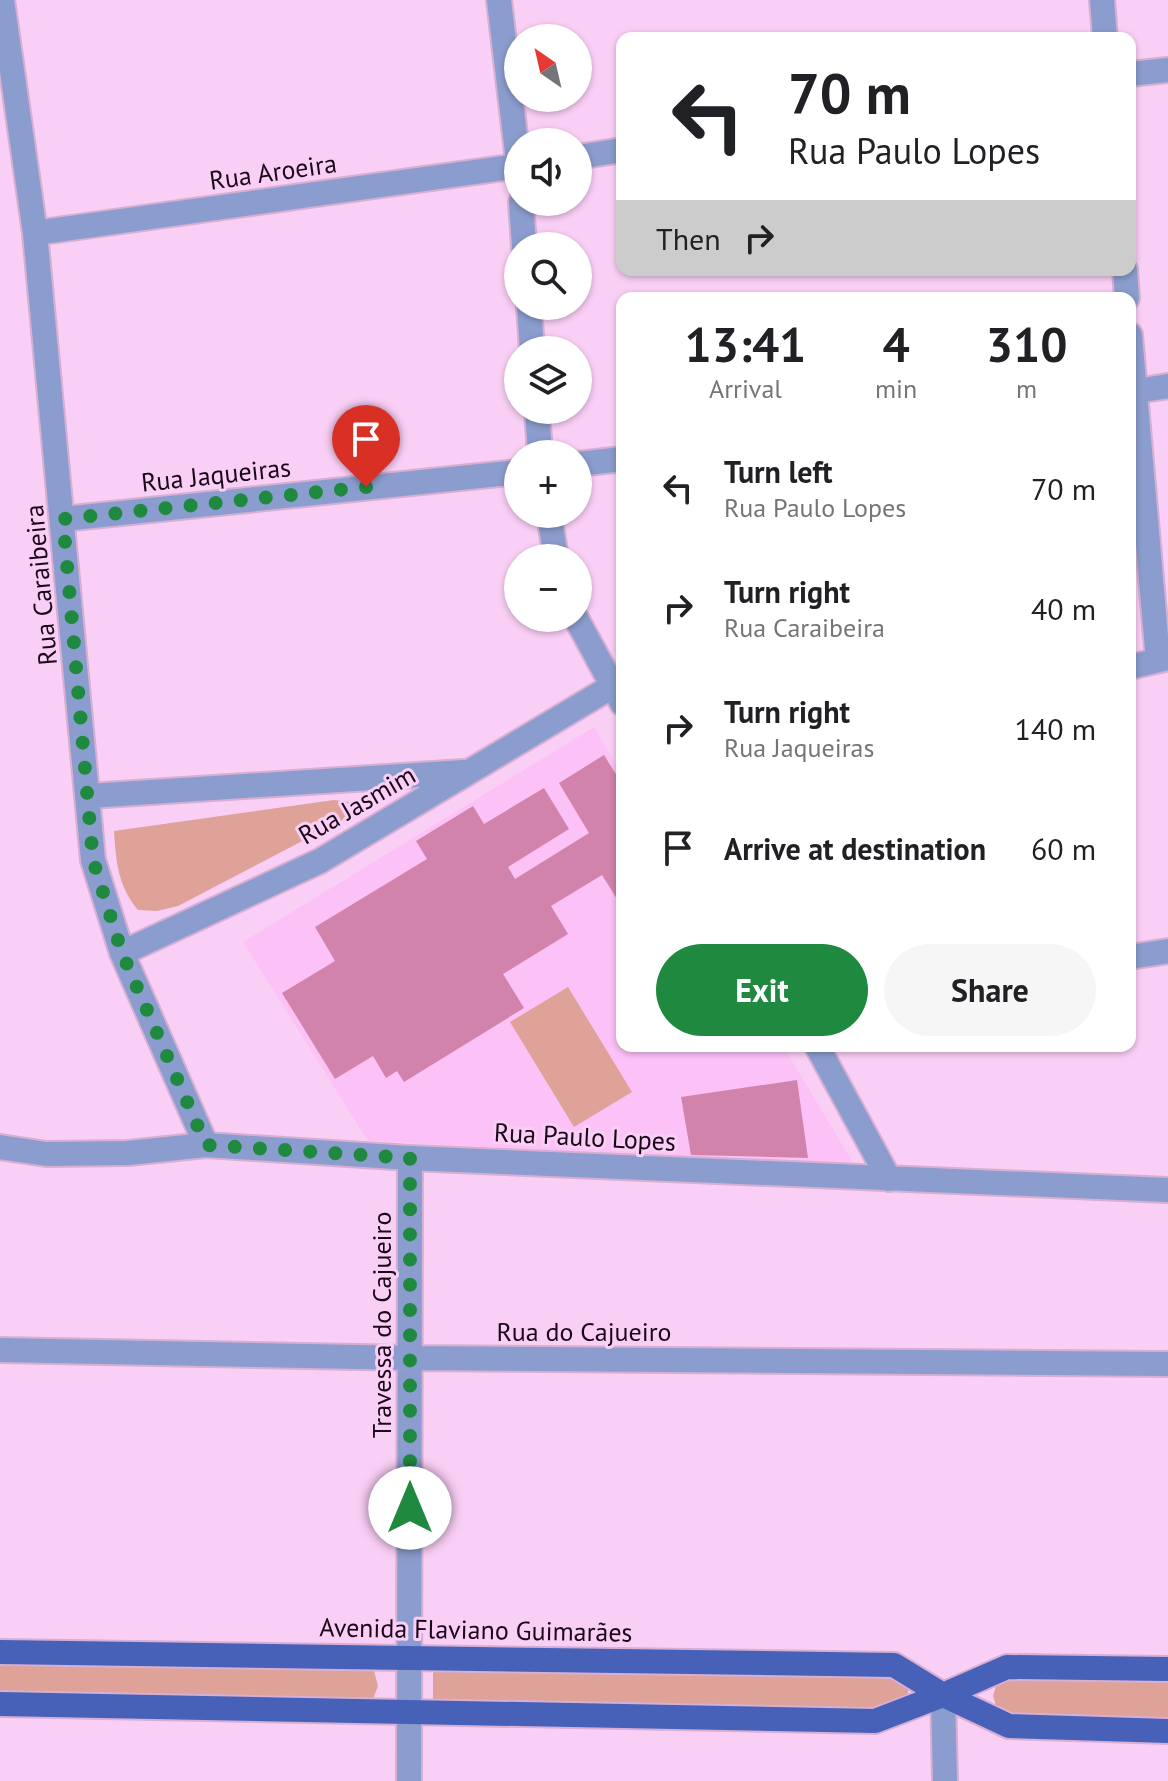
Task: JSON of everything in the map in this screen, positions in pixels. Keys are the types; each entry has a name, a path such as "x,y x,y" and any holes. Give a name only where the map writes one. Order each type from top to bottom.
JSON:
{"main road":[{"name":"Avenida Flaviano Guimarães","path":"0,1652 894,1665 943,1695 1009,1726 1168,1731"},
{"path":"0,1704 875,1721 1007,1667 1168,1669"}],"street":[{"name":"Rua Caraibeira","path":"2,0 35,233 93,860 122,953 206,1145"},
{"path":"499,0 514,128"},
{"path":"1102,0 1105,32"},
{"path":"1136,73 1168,70"},
{"path":"592,155 616,151"},
{"name":"Rua Aroeira","path":"35,233 504,166"},
{"path":"1136,391 1168,386"},
{"path":"1136,426 1163,659 1136,666"},
{"path":"592,462 616,460"},
{"name":"Rua Jaqueiras","path":"63,519 504,473"},
{"path":"583,632 616,695"},
{"name":"Rua Jasmim","path":"122,953 320,861 392,821 466,771 616,695"},
{"path":"89,796 466,771"},
{"path":"1136,956 1168,951"},
{"path":"820,1052 889,1179"},
{"name":"Rua Paulo Lopes","path":"0,1147 46,1154 87,1154 206,1145 410,1158 1168,1190"},
{"name":"Travessa do Cajueiro","path":"409,1781 410,1158"},
{"name":"Rua do Cajueiro","path":"0,1350 410,1358 1168,1364"},
{"path":"943,1695 945,1781"}],"shaded area":[{"path":"594,727 616,765 616,1052 787,1052 855,1166 368,1141 243,942"},
{"path":"334,800 358,803 354,814 178,906 157,911 138,910 122,883 114,831"},
{"path":"568,987 632,1092 574,1127 510,1022"},
{"path":"0,1659 372,1663 378,1686 373,1699 0,1700"},
{"path":"446,1663 903,1676 909,1689 904,1705 888,1712 433,1701 433,1673"},
{"path":"999,1676 1168,1679 1168,1719 999,1715 993,1696"}],"building":[{"path":"604,755 616,774 616,897 602,875 551,906 568,934 503,974 524,1008 404,1082 397,1071 386,1078 373,1056 335,1079 282,993 335,961 315,927 427,859 416,841 473,806 484,824 544,788 569,829 508,867 515,879 589,833 559,783"},
{"path":"797,1080 808,1158 691,1155 681,1097"}],"route":[{"path":"366,487 63,519 93,860 122,953 206,1145 410,1158 410,1508"}]}
